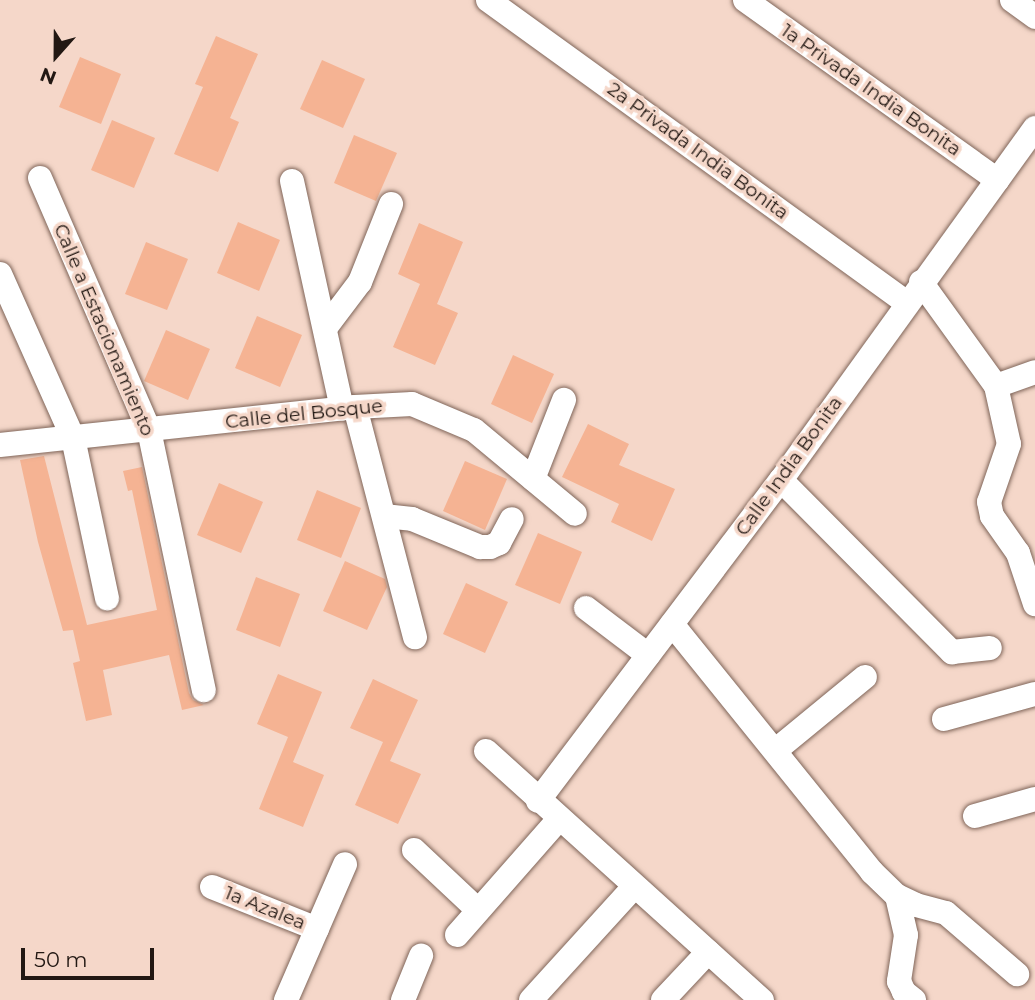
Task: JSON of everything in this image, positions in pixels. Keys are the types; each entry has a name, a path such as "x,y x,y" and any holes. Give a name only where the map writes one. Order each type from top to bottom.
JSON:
{"street":[{"name":"2a Privada India Bonita","path":"488,0 907,303"},
{"name":"1a Privada India Bonita","path":"745,0 997,180"},
{"path":"1012,0 1035,17"},
{"name":"Calle India Bonita","path":"538,801 781,480 1035,128"},
{"name":"Calle a Estacionamiento","path":"40,178 149,430 204,690"},
{"path":"292,181 326,327 348,408 384,516 415,637"},
{"path":"326,327 360,282 391,204"},
{"path":"0,274 73,438 107,598"},
{"path":"922,282 996,386 1009,444 989,502 992,516 1018,553 1035,604"},
{"path":"996,386 1035,372"},
{"path":"533,479 564,400"},
{"name":"Calle del Bosque","path":"0,445 348,408 412,404 474,430 575,514"},
{"path":"781,480 952,652 990,648"},
{"path":"384,516 412,519 480,547 499,543 512,519"},
{"path":"586,608 648,656"},
{"path":"672,624 872,872 897,896 916,905 946,913 1017,974"},
{"path":"776,750 865,677"},
{"path":"944,719 1035,694"},
{"path":"486,751 538,801 762,1000"},
{"path":"975,816 1035,799"},
{"path":"457,935 559,819"},
{"path":"414,850 478,910"},
{"path":"286,1000 345,864"},
{"name":"1a Azalea","path":"212,887 317,929"},
{"path":"531,1000 634,887"},
{"path":"897,896 905,935 899,981 904,992 914,1000"},
{"path":"663,1000 708,952"},
{"path":"403,1000 421,956"}],"building":[{"path":"216,36 258,54 230,118 239,122 218,172 174,154 203,87 195,84"},
{"path":"80,57 121,74 101,124 59,107"},
{"path":"322,60 365,79 343,128 300,109"},
{"path":"112,120 155,138 134,188 91,170"},
{"path":"354,135 397,153 376,201 334,183"},
{"path":"238,222 280,240 259,291 217,273"},
{"path":"419,223 463,242 437,304 458,313 435,365 393,347 420,284 398,274"},
{"path":"146,242 188,259 167,310 125,294"},
{"path":"257,316 302,335 280,387 235,368"},
{"path":"166,330 210,349 188,400 144,381"},
{"path":"513,355 554,374 532,423 491,404"},
{"path":"588,424 629,444 619,465 675,489 652,541 611,522 619,504 562,477"},
{"path":"44,456 87,625 157,610 132,490 128,491 123,471 142,467 189,693 193,700 204,705 182,710 169,655 103,670 112,715 86,721 73,663 80,661 73,630 63,631 38,542 20,460"},
{"path":"465,461 507,479 485,530 443,511"},
{"path":"219,483 263,502 241,553 197,535"},
{"path":"317,490 361,508 341,558 297,540"},
{"path":"538,533 582,552 560,604 515,585"},
{"path":"345,561 385,579 387,587 367,630 323,611"},
{"path":"256,577 300,594 280,647 236,630"},
{"path":"466,583 508,602 485,653 443,634"},
{"path":"278,674 322,692 293,762 324,775 303,827 259,809 288,737 257,724"},
{"path":"373,679 418,700 390,761 421,774 398,824 355,805 383,742 350,728"}]}
